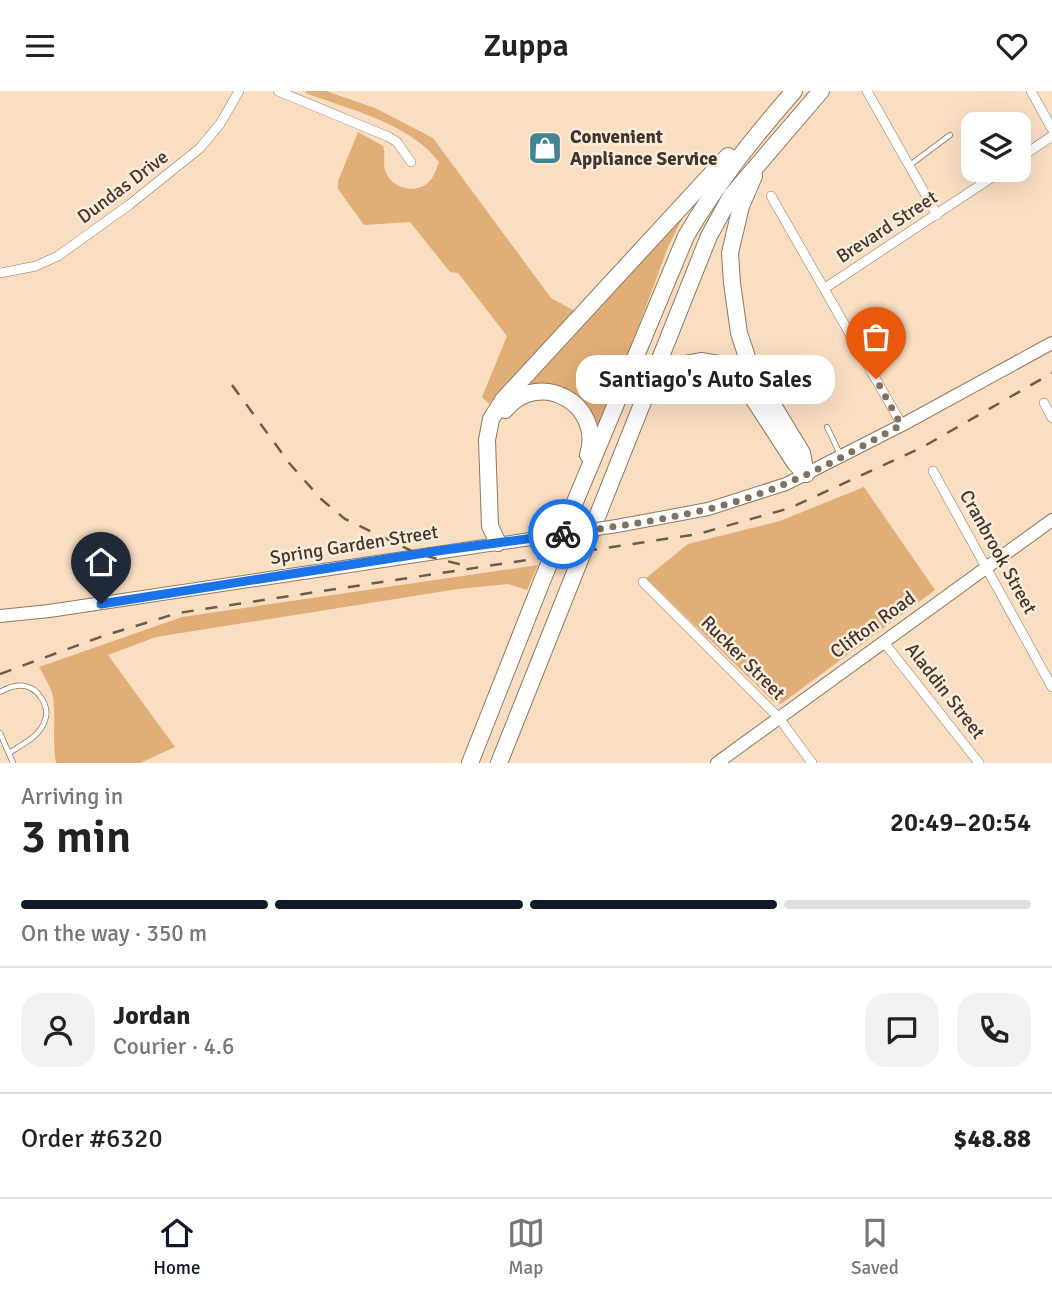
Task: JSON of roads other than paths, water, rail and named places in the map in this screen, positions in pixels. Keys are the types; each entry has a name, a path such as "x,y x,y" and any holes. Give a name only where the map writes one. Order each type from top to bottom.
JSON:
{"highway":[{"path":"470,763 542,581 686,236 710,195 742,152 794,91"},
{"path":"499,763 709,236 732,196 763,156 821,91"},
{"path":"498,543 490,526 487,440 491,419 503,400 753,128 782,105"},
{"path":"763,156 735,228 730,253 732,283 744,351 762,389 803,453 806,474"},
{"path":"641,403 661,379 678,365 701,361 719,364 736,372 795,463 806,474"},
{"path":"498,543 500,524 496,441 499,421 509,405 524,395 539,391 557,394 581,410 589,425 591,438 586,461 542,581"}],"main road":[{"name":"Spring Garden Street","path":"0,616 49,611 617,526 677,516 733,502 806,474 1052,343"},
{"name":"Clifton Road","path":"717,763 1052,520"}],"street":[{"name":"Dundas Drive","path":"0,273 36,266 58,256 129,205 200,148 220,124 239,91"},
{"path":"278,91 389,137 397,142 411,162"},
{"path":"867,91 937,215"},
{"path":"1031,91 1052,129"},
{"path":"1031,150 1052,136"},
{"name":"Brevard Street","path":"825,288 985,182"},
{"path":"771,196 901,425"},
{"path":"1044,403 1052,418"},
{"name":"Cranbrook Street","path":"933,471 1052,687"},
{"name":"Rucker Street","path":"643,582 779,718 813,763"},
{"name":"Aladdin Street","path":"883,641 979,763"}],"lane":[{"path":"909,166 950,135"},
{"path":"827,427 842,456"},
{"path":"0,692 12,685 29,685 38,692 46,706 45,721 36,735 9,754"},
{"path":"0,733 13,763"}],"railway":[{"path":"0,674 103,636 178,613 698,534 790,508 921,448 1052,373"},
{"path":"232,385 290,464 321,499 345,519 418,554 467,566"}],"place":[{"name":"Convenient Appliance Service","path":"545,148"},
{"name":"Santiago's Auto Sales","path":"876,379"}]}
